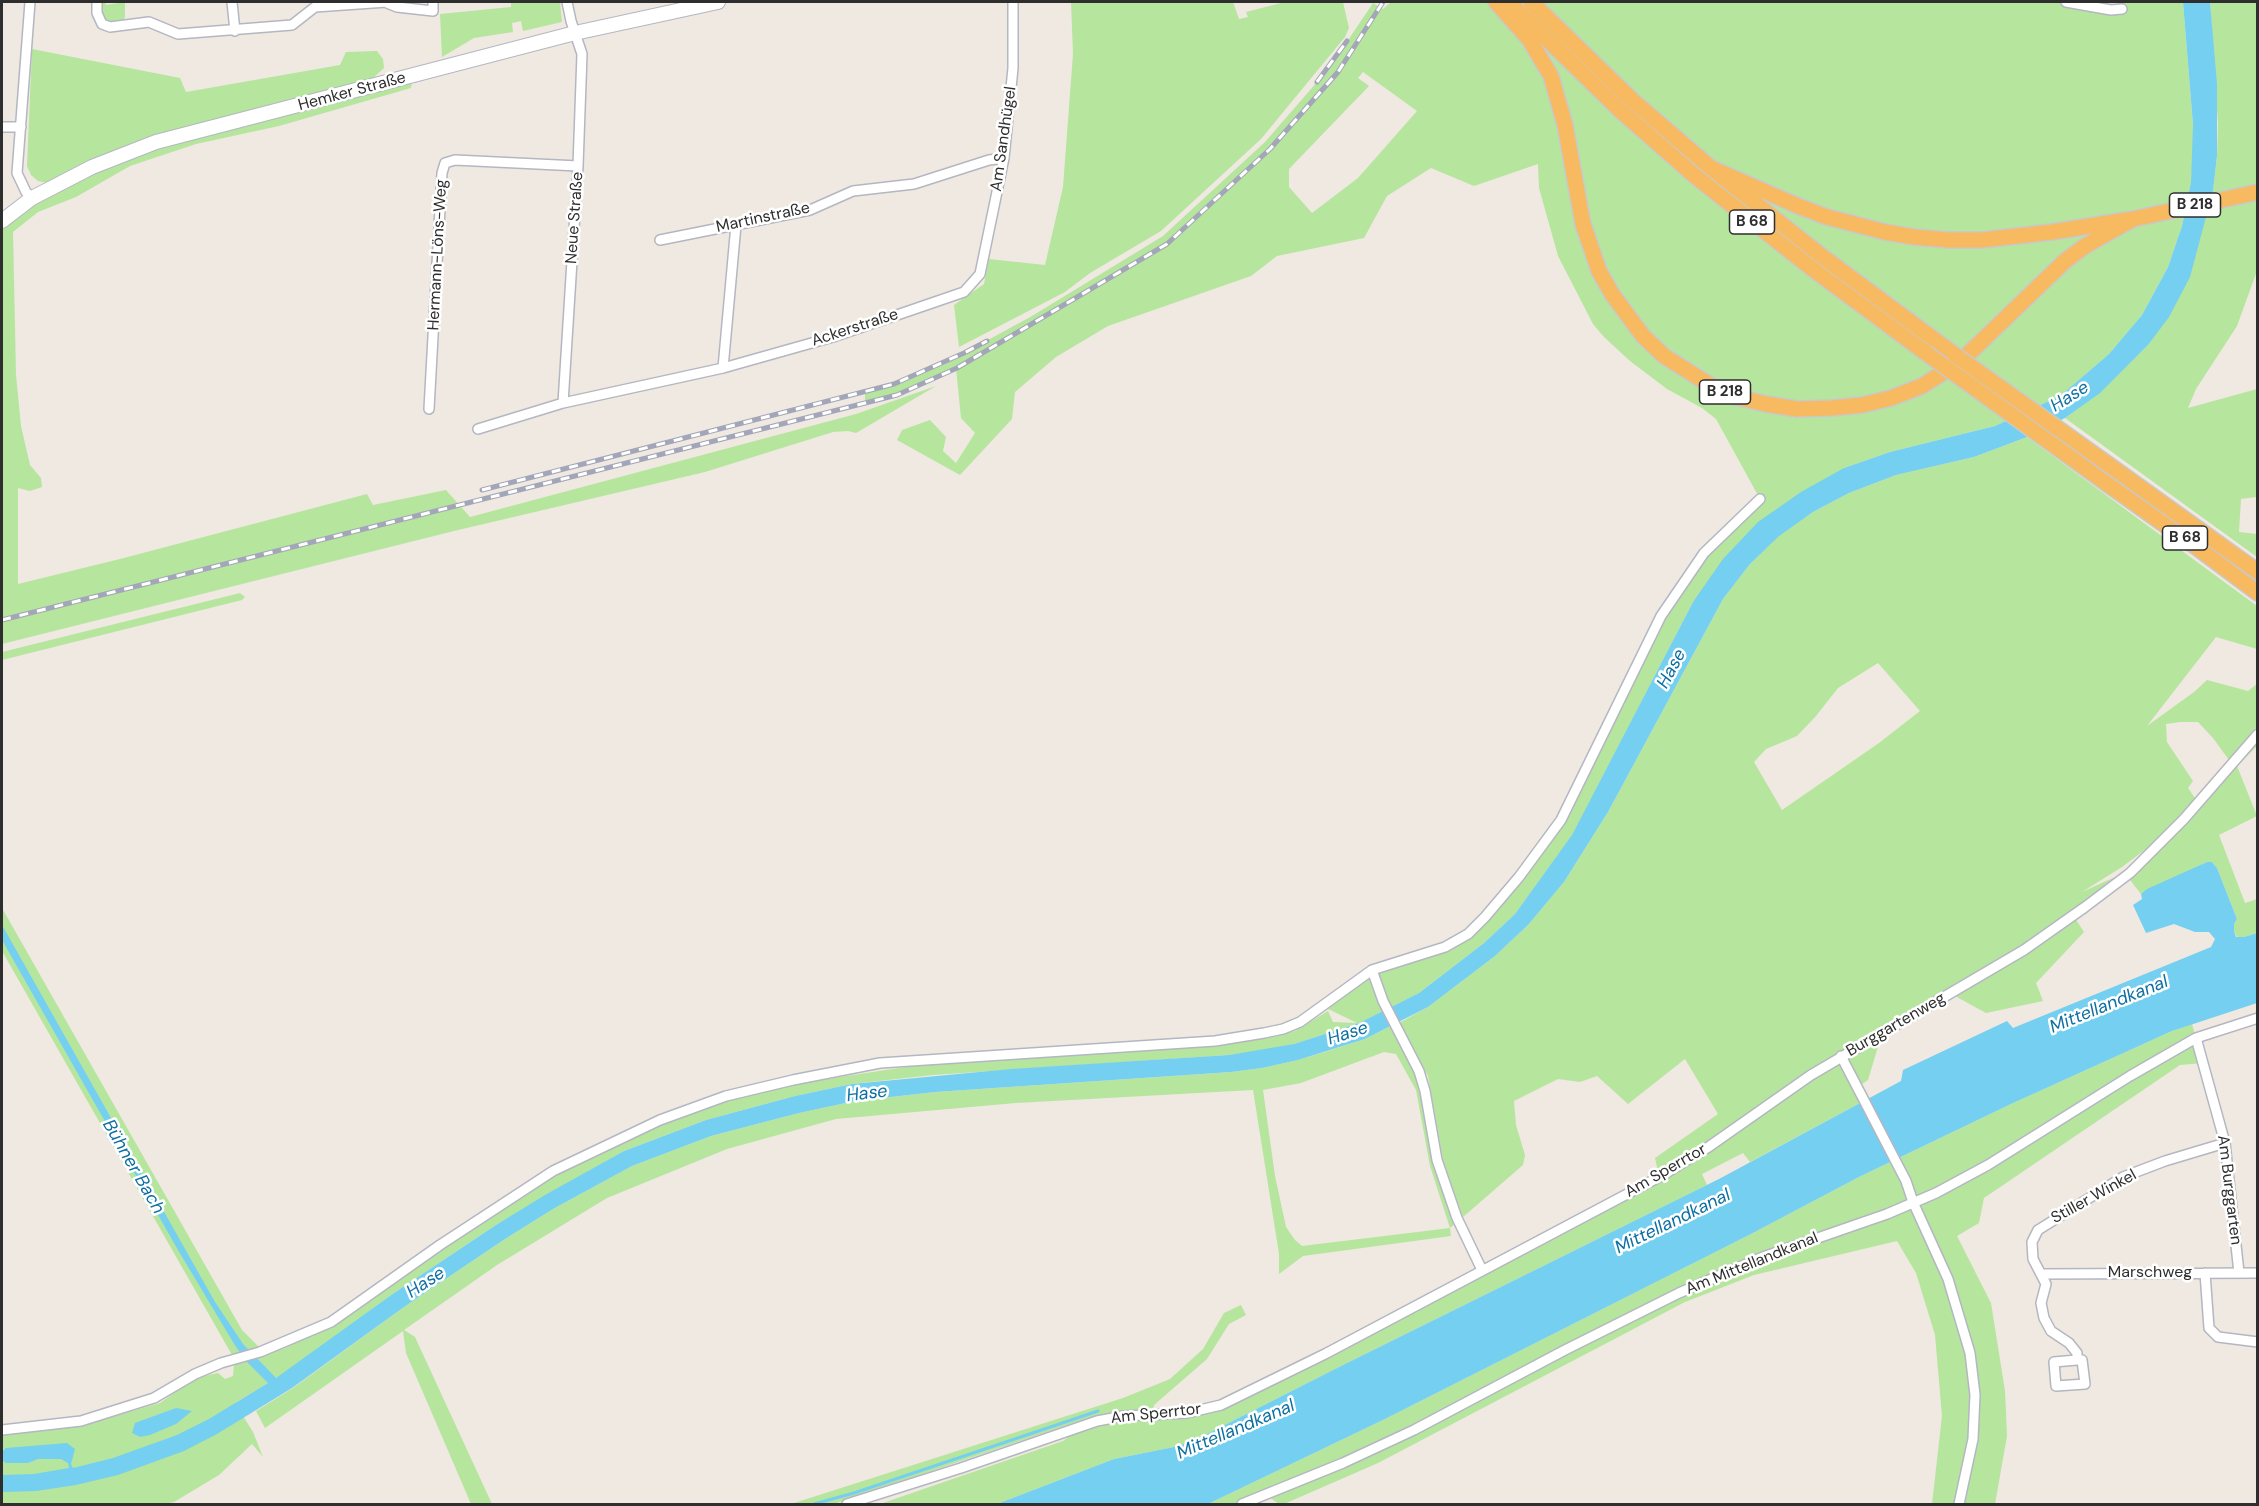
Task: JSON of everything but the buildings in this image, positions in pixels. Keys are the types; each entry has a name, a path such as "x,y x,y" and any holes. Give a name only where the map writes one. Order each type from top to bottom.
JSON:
{"highway":[{"name":"B 218","path":"1496,2 1529,39 1551,76 1565,125 1583,224 1599,271 1612,294 1643,336 1664,356 1710,385 1736,397 1797,409 1832,408 1862,405 1891,398 1922,386 1961,361 2065,261 2085,246 2133,219"},
{"name":"B 68","path":"1509,2 1621,111 1695,176 1814,270 2258,593"},
{"name":"B 68","path":"1531,2 1632,100 1795,236 1938,343 2258,572"},
{"name":"B 218","path":"1711,168 1827,217 1914,237 1949,240 2006,238 2133,219 2258,192"}],"main road":[{"name":"Hemker Straße","path":"2,221 32,198 92,166 156,142 575,33 718,2"}],"street":[{"path":"30,2 17,173 26,192 32,198"},
{"path":"97,2 97,13 102,24 110,27 149,22 178,34 292,25 315,7 343,3 387,2 397,7 433,6"},
{"path":"232,2 235,31"},
{"name":"Neue Straße","path":"563,403 578,166 582,54 567,2"},
{"name":"Am Sandhügel","path":"980,274 1004,158 1013,68 1013,2"},
{"path":"2066,2 2111,10 2122,9"},
{"path":"2,127 21,127"},
{"name":"Martinstraße","path":"660,240 810,210 853,191 914,184 989,160 1004,158"},
{"name":"Hermann-Löns-Weg","path":"429,409 442,173 446,163 455,160 578,166"},
{"path":"723,368 736,225"},
{"name":"Ackerstraße","path":"478,429 563,403 723,368 833,337 964,292 980,274"},
{"path":"2,1430 81,1421 154,1398 195,1374 221,1363 256,1353 331,1322 440,1245 553,1171 660,1120 726,1096 880,1063 1215,1041 1264,1034 1300,1022 1372,970 1445,947 1468,934 1485,917 1519,877 1561,820 1661,616 1704,553 1760,499"},
{"name":"Burggartenweg","path":"1959,1504 1973,1439 1975,1395 1970,1353 1948,1279 1913,1202 1906,1181 1841,1056 2024,950 2130,873 2184,819 2258,734"},
{"path":"1372,970 1383,1001 1419,1071 1425,1091 1437,1160 1457,1218 1482,1270"},
{"name":"Am Mittellandkanal","path":"1242,1504 1343,1463 1404,1435 1564,1350 1679,1293 1763,1257 1887,1214 1936,1193 1988,1165 2130,1076 2196,1038 2258,1018"},
{"name":"Am Burggarten","path":"2196,1038 2225,1143 2239,1273"},
{"name":"Am Sperrtor","path":"847,1504 961,1468 1097,1420 1124,1416 1187,1413 1221,1405 1325,1354 1672,1170 1841,1056"},
{"name":"Stiller Winkel","path":"2078,1360 2077,1353 2068,1343 2051,1331 2044,1318 2041,1303 2046,1284 2033,1259 2032,1242 2038,1230 2123,1177 2165,1161 2225,1143"},
{"path":"2205,1273 2209,1328 2218,1336 2258,1342"},
{"name":"Marschweg","path":"2042,1274 2258,1273"}],"green space":[{"path":"100,2 105,2 106,5 125,2 123,22 111,23 105,20"},
{"path":"511,2 560,2 562,22 523,31 521,21 512,23 513,32 474,38 442,57 440,14 511,7"},
{"path":"1071,2 1233,2 1239,19 1248,17 1246,12 1285,2 1343,2 1349,28 1345,37 1261,139 1161,231 1090,273 1065,292 959,347 954,305 984,284 989,259 1045,265 1063,187 1073,54"},
{"path":"1391,2 1509,2 1621,111 1948,370 1960,361 1759,208 1531,2 2066,2 2111,10 2119,2 2183,2 2193,125 2193,156 2191,182 2182,226 2168,267 2142,315 2109,354 2060,396 1995,426 1890,452 1844,468 1693,602 1572,836 1515,914 1484,943 1419,993 1359,1023 1294,1044 1259,1051 933,1075 852,1084 795,1096 706,1120 624,1151 496,1225 394,1293 283,1374 235,1403 253,1432 263,1457 252,1444 219,1475 174,1502 164,1504 2,1504 2,1435 81,1426 160,1403 195,1378 218,1373 225,1379 233,1376 234,1365 285,1348 334,1325 445,1245 555,1175 663,1123 729,1100 794,1084 938,1062 1222,1043 1295,1031 1328,1011 1333,1022 1357,1023 1322,1006 1361,976 1468,934 1561,820 1661,616 1704,553 1760,499 1716,419 1702,408 1667,389 1630,361 1593,324 1558,256 1539,188 1538,164 1474,186 1431,168 1387,196 1364,238 1277,256 1251,276 1108,326 1056,357 1015,392 1012,419 960,475 897,440 902,430 930,420 946,437 943,451 956,463 975,433 961,418 956,368 897,395 865,403 865,393 894,384 964,353 1032,316 1163,236 1265,142 1330,67 1373,3 1383,9","holes":["1363,72 1417,111 1358,178 1312,213 1289,187 1289,169 1369,86 1358,78"]},
{"path":"2210,2 2257,2 2257,271 2237,326 2196,389 2188,408 2257,389 2257,497 2241,499 2239,532 2257,534 2257,557 2065,418 2100,392 2148,345 2213,191 2218,124"},
{"path":"32,49 180,78 186,92 340,65 346,52 377,51 383,59 384,68 372,79 173,130 133,143 86,162 47,183 38,181 31,175 27,166"},
{"path":"412,81 411,88 279,126 196,144 130,166 76,197 38,212 13,232 16,375 21,426 30,465 41,478 42,487 30,491 18,488 18,584 367,494 373,505 446,490 470,517 856,414 936,386 856,433 833,432 705,472 454,531 2,644 2,229 36,203 92,172 156,148"},
{"path":"2027,437 2257,606 2257,649 2216,637 2147,726 2207,680 2248,691 2257,684 2257,726 2229,760 2198,722 2166,724 2167,742 2193,781 2188,788 2197,801 2158,840 2122,867 2082,892 2115,877 2071,912 2084,932 2036,983 2043,1001 1986,1013 1946,989 1877,1031 1880,1040 1868,1080 1855,1089 1862,1102 1750,1162 1743,1153 1702,1174 1707,1185 1179,1446 1114,1459 997,1504 880,1504 1063,1441 1093,1419 1079,1421 834,1504 791,1504 1123,1398 1170,1379 1203,1349 1224,1313 1241,1305 1246,1315 1229,1324 1207,1359 1154,1405 1152,1418 1184,1418 1237,1403 1660,1181 1655,1158 1718,1114 1685,1059 1628,1104 1597,1076 1580,1082 1558,1079 1514,1101 1516,1125 1525,1155 1523,1165 1463,1217 1443,1160 1428,1076 1399,1023 1428,1007 1495,956 1528,925 1564,882 1608,812 1723,599 1750,564 1779,535 1813,512 1849,493 1896,475 1974,457","holes":["1878,663 1920,711 1879,743 1782,810 1754,762 1766,749 1797,736 1838,688"]},
{"path":"240,593 245,597 242,600 2,660 2,652"},
{"path":"2257,739 2257,746 2237,766 2257,816 2219,835 2245,903 2257,899 2257,933 2237,937 2234,924 2237,919 2217,868 2212,862 2207,862 2141,894 2130,880"},
{"path":"2,908 242,1330 259,1347 232,1355 2,951"},
{"path":"2192,1024 2203,1063 2180,1065 1984,1198 1979,1223 1957,1236 1991,1303 2005,1391 2007,1436 1995,1504 1932,1504 1942,1416 1935,1335 1916,1273 1897,1241 1754,1275 1685,1302 1378,1463 1284,1504 1279,1504 1266,1495 1242,1504 1208,1504 1385,1419 1859,1177 2011,1104"},
{"path":"1391,1026 1406,1049 1421,1083 1457,1222 1450,1228 1451,1236 1303,1256 1279,1274 1279,1254 1253,1090 1016,1103 836,1119 727,1149 607,1198 497,1265 404,1330 415,1337 492,1504 471,1504 406,1353 403,1331 265,1428 256,1411 293,1388 404,1307 553,1209 632,1166 711,1136 855,1101 935,1092 1262,1068 1298,1060 1365,1039","holes":["1384,1052 1396,1054 1416,1090 1430,1166 1450,1228 1302,1246 1286,1227 1275,1176 1263,1090 1301,1083"]}],"water":[{"path":"2183,2 2210,2 2217,84 2217,156 2213,191 2190,277 2169,317 2148,345 2100,393 2065,418 2027,437 1974,457 1896,475 1849,493 1813,512 1779,536 1750,564 1723,599 1608,812 1564,882 1528,925 1495,956 1428,1007 1365,1039 1298,1060 1262,1068 935,1092 855,1101 711,1136 632,1166 553,1209 404,1307 292,1388 217,1434 184,1451 118,1475 76,1485 36,1491 2,1492 2,1475 34,1474 69,1468 68,1463 61,1459 6,1463 2,1460 2,1452 6,1448 67,1443 75,1449 71,1464 73,1468 113,1458 177,1435 209,1419 268,1383 236,1347 178,1250 2,940 2,925 215,1302 243,1344 276,1378 394,1293 545,1195 624,1151 706,1120 795,1096 852,1084 1011,1069 1229,1055 1294,1044 1359,1023 1419,993 1484,943 1515,914 1572,835 1693,602 1723,559 1758,522 1801,492 1844,468 1890,452 1995,426 2060,396 2109,354 2142,315 2168,267 2182,226 2191,182 2193,125"},
{"name":"Mittellandkanal","path":"2207,862 2212,862 2217,868 2237,919 2234,924 2236,937 2257,933 2257,1003 2172,1031 2011,1104 1859,1177 1385,1419 1208,1504 997,1504 1114,1459 1179,1446 1205,1435 1719,1179 1901,1081 1903,1070 2007,1021 2013,1028 2211,947 2215,939 2209,932 2195,932 2174,924 2146,933 2133,905 2142,899 2141,894 2147,889"},
{"path":"176,1408 192,1411 176,1424 150,1435 140,1437 132,1433 135,1423"}],"waterway":[{"path":"814,1504 854,1493 1098,1411"}],"railway":[{"path":"2,620 897,395 957,368 1167,244 1270,149 1338,72 1383,2"},
{"path":"1317,82 1347,41"},
{"path":"482,490 894,384 987,341"}],"water label":[{"name":"Hase","path":"2070,397"},
{"name":"Hase","path":"1672,669"},
{"name":"Hase","path":"1348,1034"},
{"name":"Hase","path":"867,1094"},
{"name":"Bühner Bach","path":"133,1167"},
{"name":"Hase","path":"426,1283"}]}
